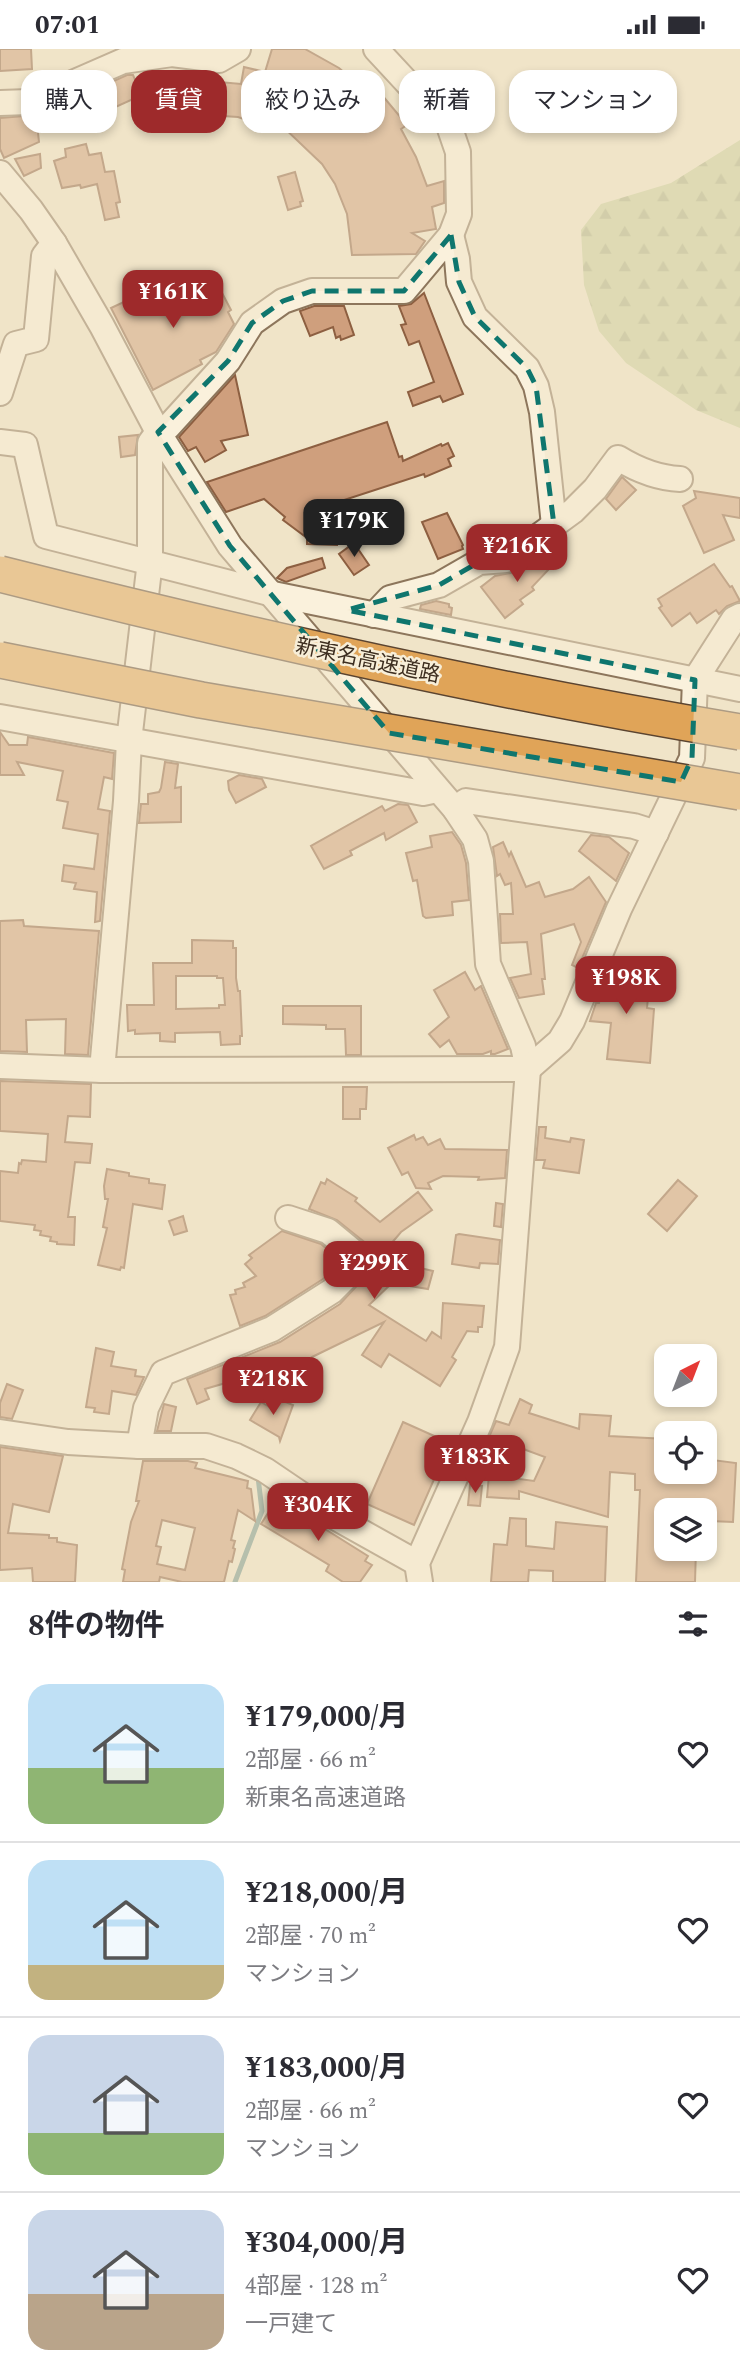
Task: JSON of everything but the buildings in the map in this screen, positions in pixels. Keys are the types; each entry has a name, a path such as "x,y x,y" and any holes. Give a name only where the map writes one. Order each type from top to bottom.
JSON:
{"highway":[{"name":"新東名高速道路","path":"0,574 403,670 740,733"},
{"path":"0,660 201,700 740,792"}],"street":[{"path":"0,103 29,102 123,61 172,54 219,60 238,49"},
{"path":"102,1070 129,741 150,561 150,443 228,361 252,323 283,300 312,291 404,291 451,235 459,214 458,152 448,123 376,49"},
{"path":"0,173 32,210 54,243 158,432 230,546 455,809 475,839 481,861 488,964 523,1046 528,1069 507,1346 480,1422 419,1572 265,1470 206,1446 68,1442 0,1433"},
{"path":"451,235 459,282 475,317 527,368 536,386 542,412 554,526"},
{"path":"0,393 16,344 36,339 44,255 54,243"},
{"path":"0,442 24,445 46,536 273,594 740,689"},
{"path":"374,615 390,599 439,585 479,562 506,560 573,511 595,489 618,458 631,466 666,478 680,479"},
{"path":"0,1066 102,1070 528,1069 560,1041 572,1021 619,909 692,758 695,680 734,619 740,616"},
{"path":"0,717 423,793 438,790"},
{"path":"455,809 466,801 634,826 656,833"},
{"path":"139,1446 146,1408 163,1373 272,1329 332,1290 363,1260 328,1231 288,1218"}],"highlighted area":[{"path":"451,235 459,282 475,317 527,368 536,386 554,525 506,560 479,562 439,585 347,610 695,680 692,758 681,782 389,733 230,546 158,432 228,361 252,323 283,301 312,291 404,291"}],"green space":[{"path":"740,140 740,428 696,410 626,363 599,331 584,285 581,230 601,204 671,183"}],"waterway":[{"path":"235,1582 262,1511 258,1477"}]}
